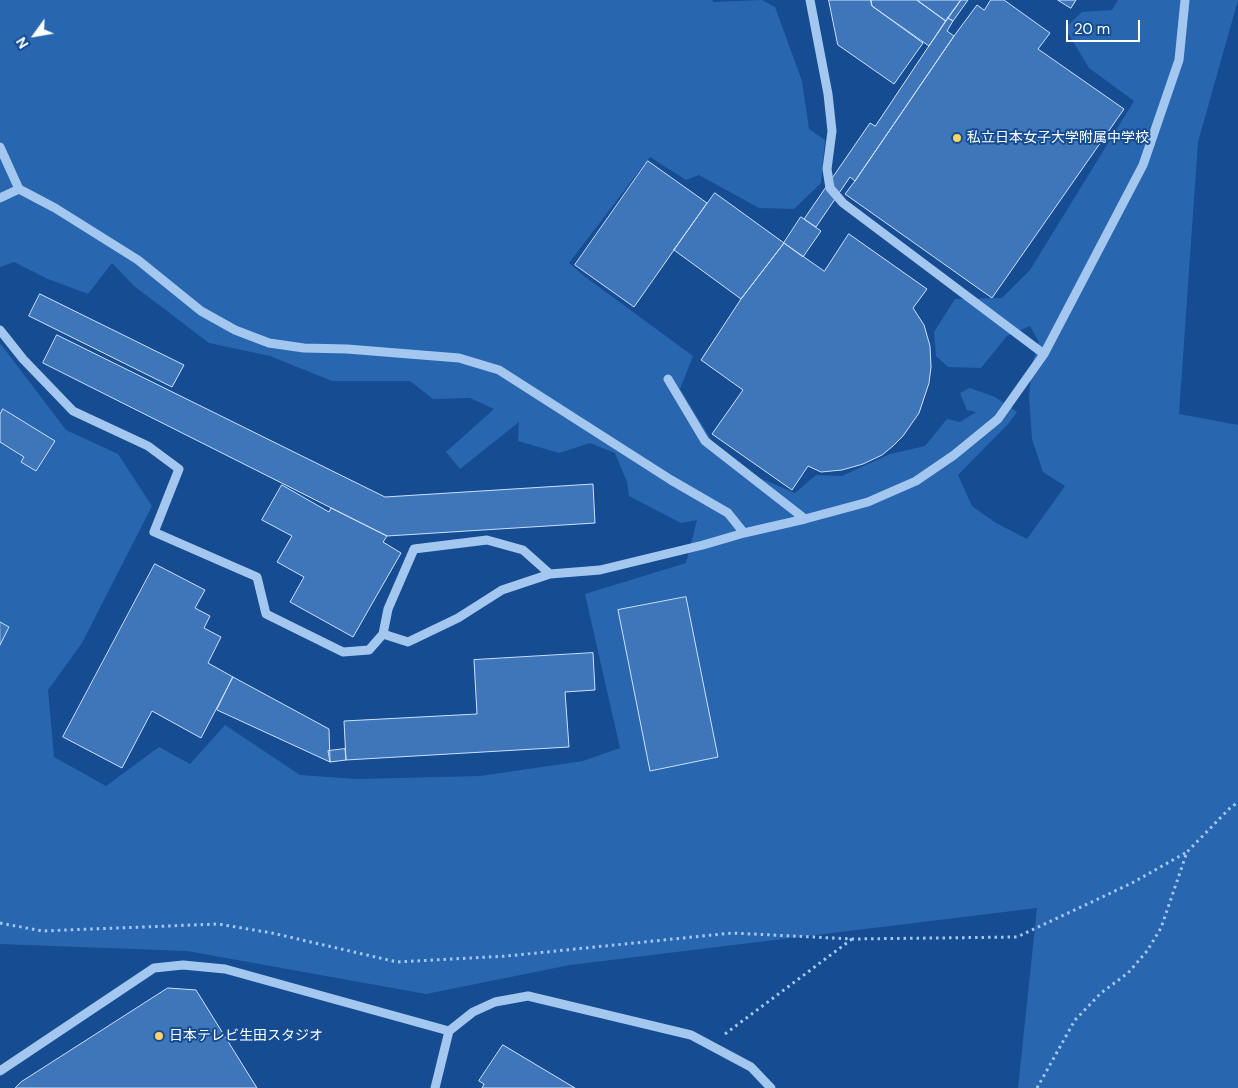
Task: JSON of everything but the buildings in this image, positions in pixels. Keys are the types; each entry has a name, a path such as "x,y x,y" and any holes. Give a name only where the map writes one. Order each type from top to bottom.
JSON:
{"street":[{"path":"810,0 828,94 832,131 827,170 830,188 843,203 1044,354"},
{"path":"382,634 408,642 458,618 502,590 550,574 600,570 868,502 916,481 954,455 998,419 1044,354 1142,165 1180,60 1185,0"},
{"path":"0,147 20,189 55,208 138,260 201,311 235,330 269,343 304,348 459,358 499,370 671,480 728,513 744,532"},
{"path":"0,198 20,189"},
{"path":"0,330 24,359 73,411 148,446 178,469 154,532 257,578 266,614 342,652 369,650 382,634 388,609 414,549 487,540 523,550 550,574"},
{"path":"668,379 705,441 805,519"},
{"path":"0,1071 154,968 183,965 225,969 449,1031"},
{"path":"435,1088 449,1031 473,1012 495,1002 528,996 691,1034 751,1067 771,1088"}],"path":[{"path":"0,923 42,931 218,924 272,933 397,962 507,956 732,933 853,938 1018,937 1132,883 1188,852 1238,802"},
{"path":"1037,1088 1075,1020 1101,994 1128,973 1152,943 1161,928 1188,852"},
{"path":"710,1045 853,938"}],"shaded area":[{"path":"0,0 712,0 714,2 762,0 775,7 802,81 809,129 825,140 821,183 794,209 759,208 699,175 686,180 650,157 569,263 693,356 680,389 712,441 755,476 795,493 816,475 842,476 890,454 925,446 947,419 960,422 976,412 967,410 960,393 970,388 995,397 1017,412 1009,423 958,475 972,506 996,523 1027,539 1065,486 1043,472 1032,439 1029,396 1033,361 1039,342 1030,326 1007,336 981,368 948,367 936,356 934,332 955,299 1002,298 1030,270 1134,101 1089,68 1065,28 1082,12 1112,10 1118,0 1238,0 1198,142 1179,414 1238,425 1238,1088 1018,1088 1037,908 570,965 426,994 187,951 0,944 0,645 9,627 0,622 0,442 24,457 21,462 36,471 54,441 4,409 0,415 0,343 66,430 118,454 152,506 82,643 48,690 54,757 106,786 159,747 190,764 225,725 300,775 357,779 480,776 583,761 620,748 585,594 686,563 697,520 681,523 629,496 627,482 615,453 590,443 559,453 518,441 519,422 460,469 446,452 494,409 470,398 433,399 410,381 332,381 270,356 209,343 134,286 112,263 88,294 48,279 14,262 0,267","holes":["686,597 718,757 650,770 618,610"]}],"place":[{"name":"私立日本女子大学附属中学校","path":"957,138"},
{"name":"日本テレビ生田スタジオ","path":"159,1036"}]}
